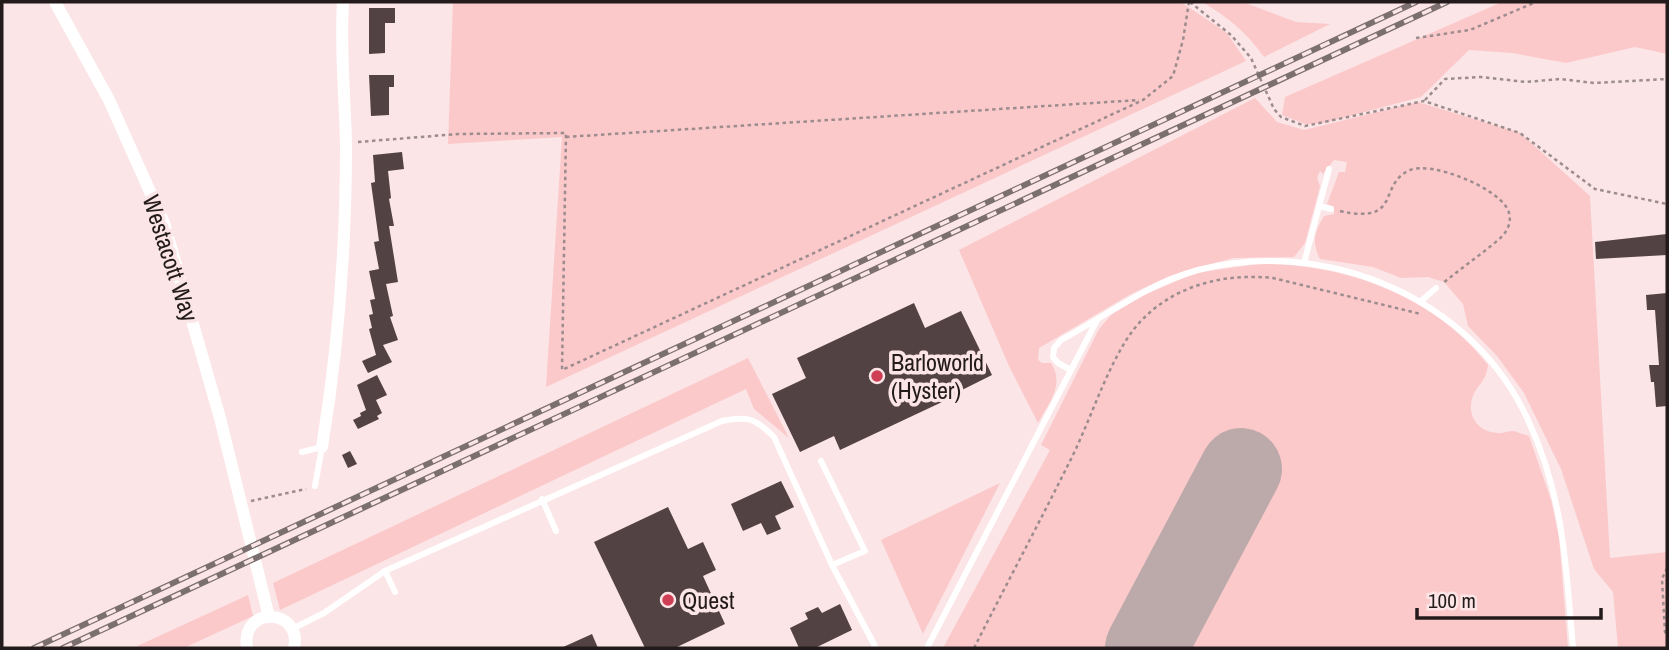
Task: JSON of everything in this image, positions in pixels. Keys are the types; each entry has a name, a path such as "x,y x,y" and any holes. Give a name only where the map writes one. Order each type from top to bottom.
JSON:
{"street":[{"name":"Westacott Way","path":"55,2 109,100 164,223 220,418 268,617"},
{"path":"322,447 338,348 345,254 345,142 340,48 343,2"},
{"path":"246,648 250,627 268,617 286,622 292,629 295,636 294,648"}],"lane":[{"path":"1304,263 1329,169"},
{"path":"1319,206 1331,209"},
{"path":"1072,369 1055,361 1052,353 1061,340 1140,293 1197,271 1234,263 1264,260 1304,263 1348,272 1382,282 1420,302 1455,327 1483,353 1513,392 1529,422 1543,458 1562,524 1573,648"},
{"path":"1420,302 1436,288"},
{"path":"927,648 1098,318"},
{"path":"292,629 324,613 385,571 722,421 741,417 759,422 774,437 832,565 876,648"},
{"path":"302,452 322,447 316,486"},
{"path":"821,461 864,551 832,565"},
{"path":"542,499 556,531"},
{"path":"385,571 395,592"}],"path":[{"path":"345,142 458,134 566,133 562,370 1143,100 1174,76 1190,2 1231,35 1251,58 1274,109 1281,117 1305,126 1424,101 1520,133 1595,189 1667,204"},
{"path":"1416,38 1470,30 1536,2"},
{"path":"1424,101 1445,79 1480,78 1526,82 1560,79 1594,83 1667,79"},
{"path":"566,137 1143,100"},
{"path":"1331,209 1362,215 1374,213 1386,202 1403,174 1418,168 1440,171 1483,187 1508,209 1510,217 1507,230 1495,243 1436,288"},
{"path":"974,648 1071,459 1118,354 1135,328 1164,302 1212,280 1252,276 1273,278 1427,316"},
{"path":"239,504 316,486"},
{"path":"1667,568 1662,579 1667,636"}],"shaded area":[{"path":"453,2 1181,2 1227,33 1246,61 546,387 562,137 448,144"},
{"path":"1202,2 1243,2 1296,22 1330,24 1264,57 1236,26"},
{"path":"1502,2 1667,2 1667,54 1635,47 1566,63 1512,53 1469,50 1421,97 1323,123 1305,124 1282,115 1285,97"},
{"path":"1255,98 1277,122 1304,130 1418,102 1520,133 1590,196 1610,558 1667,552 1667,648 1618,648 1613,592 1594,569 1561,469 1524,393 1497,356 1468,326 1463,304 1444,282 1428,277 1401,278 1373,267 1320,259 1315,242 1316,232 1324,216 1334,214 1334,207 1327,204 1339,172 1345,172 1347,162 1334,160 1323,174 1320,171 1317,178 1320,186 1305,243 1294,257 1233,258 1169,276 1131,294 1039,348 1038,360 1051,363 1055,371 1056,386 1038,423 1009,366 959,250"},
{"path":"1259,264 1323,270 1385,288 1442,320 1488,365 1472,399 1471,412 1476,422 1485,430 1499,433 1513,431 1529,436 1551,500 1559,537 1568,648 943,648 1050,450 1041,445 1099,329 1111,315 1144,295 1184,278 1201,272"},
{"path":"748,358 789,438 754,409 746,389 280,610 273,583"},
{"path":"1000,483 923,634 881,540"},
{"path":"248,595 253,616 184,648 133,648"}],"building":[{"path":"369,8 395,8 395,23 385,23 385,53 369,54"},
{"path":"369,75 394,75 394,87 389,87 389,115 371,116"},
{"path":"402,152 404,169 388,171 394,226 389,226 398,282 386,284 393,316 390,317 398,340 383,345 392,362 368,373 362,361 376,355 369,329 372,328 369,315 373,314 370,300 375,299 369,271 379,269 374,242 379,241 371,183 375,182 373,155"},
{"path":"1667,234 1667,255 1596,259 1595,242"},
{"path":"1667,293 1667,406 1656,407 1654,382 1651,382 1649,365 1659,365 1655,310 1647,310 1646,295"},
{"name":"Barloworld (Hyster)","path":"914,303 925,328 961,311 992,375 956,393 957,395 840,450 834,436 800,452 772,394 806,378 797,358"},
{"path":"377,375 387,395 376,400 382,413 377,416 379,419 358,429 353,420 366,410 357,385"},
{"path":"350,451 357,464 348,468 342,455"},
{"path":"781,481 794,507 775,516 781,529 767,535 761,523 743,531 731,504"},
{"name":"Quest","path":"668,507 688,549 703,542 716,570 703,576 725,624 675,648 645,648 594,542"},
{"path":"840,604 852,630 815,648 799,648 790,628 808,619 805,613 818,607 822,613"},
{"path":"592,634 598,648 561,648"}],"runway":[{"path":"1146,648 1241,469"}],"railway":[{"path":"34,648 1416,2"},
{"path":"63,648 1447,2"}],"place":[{"name":"Barloworld (Hyster)","path":"877,376"},
{"name":"Quest","path":"668,600"}]}
